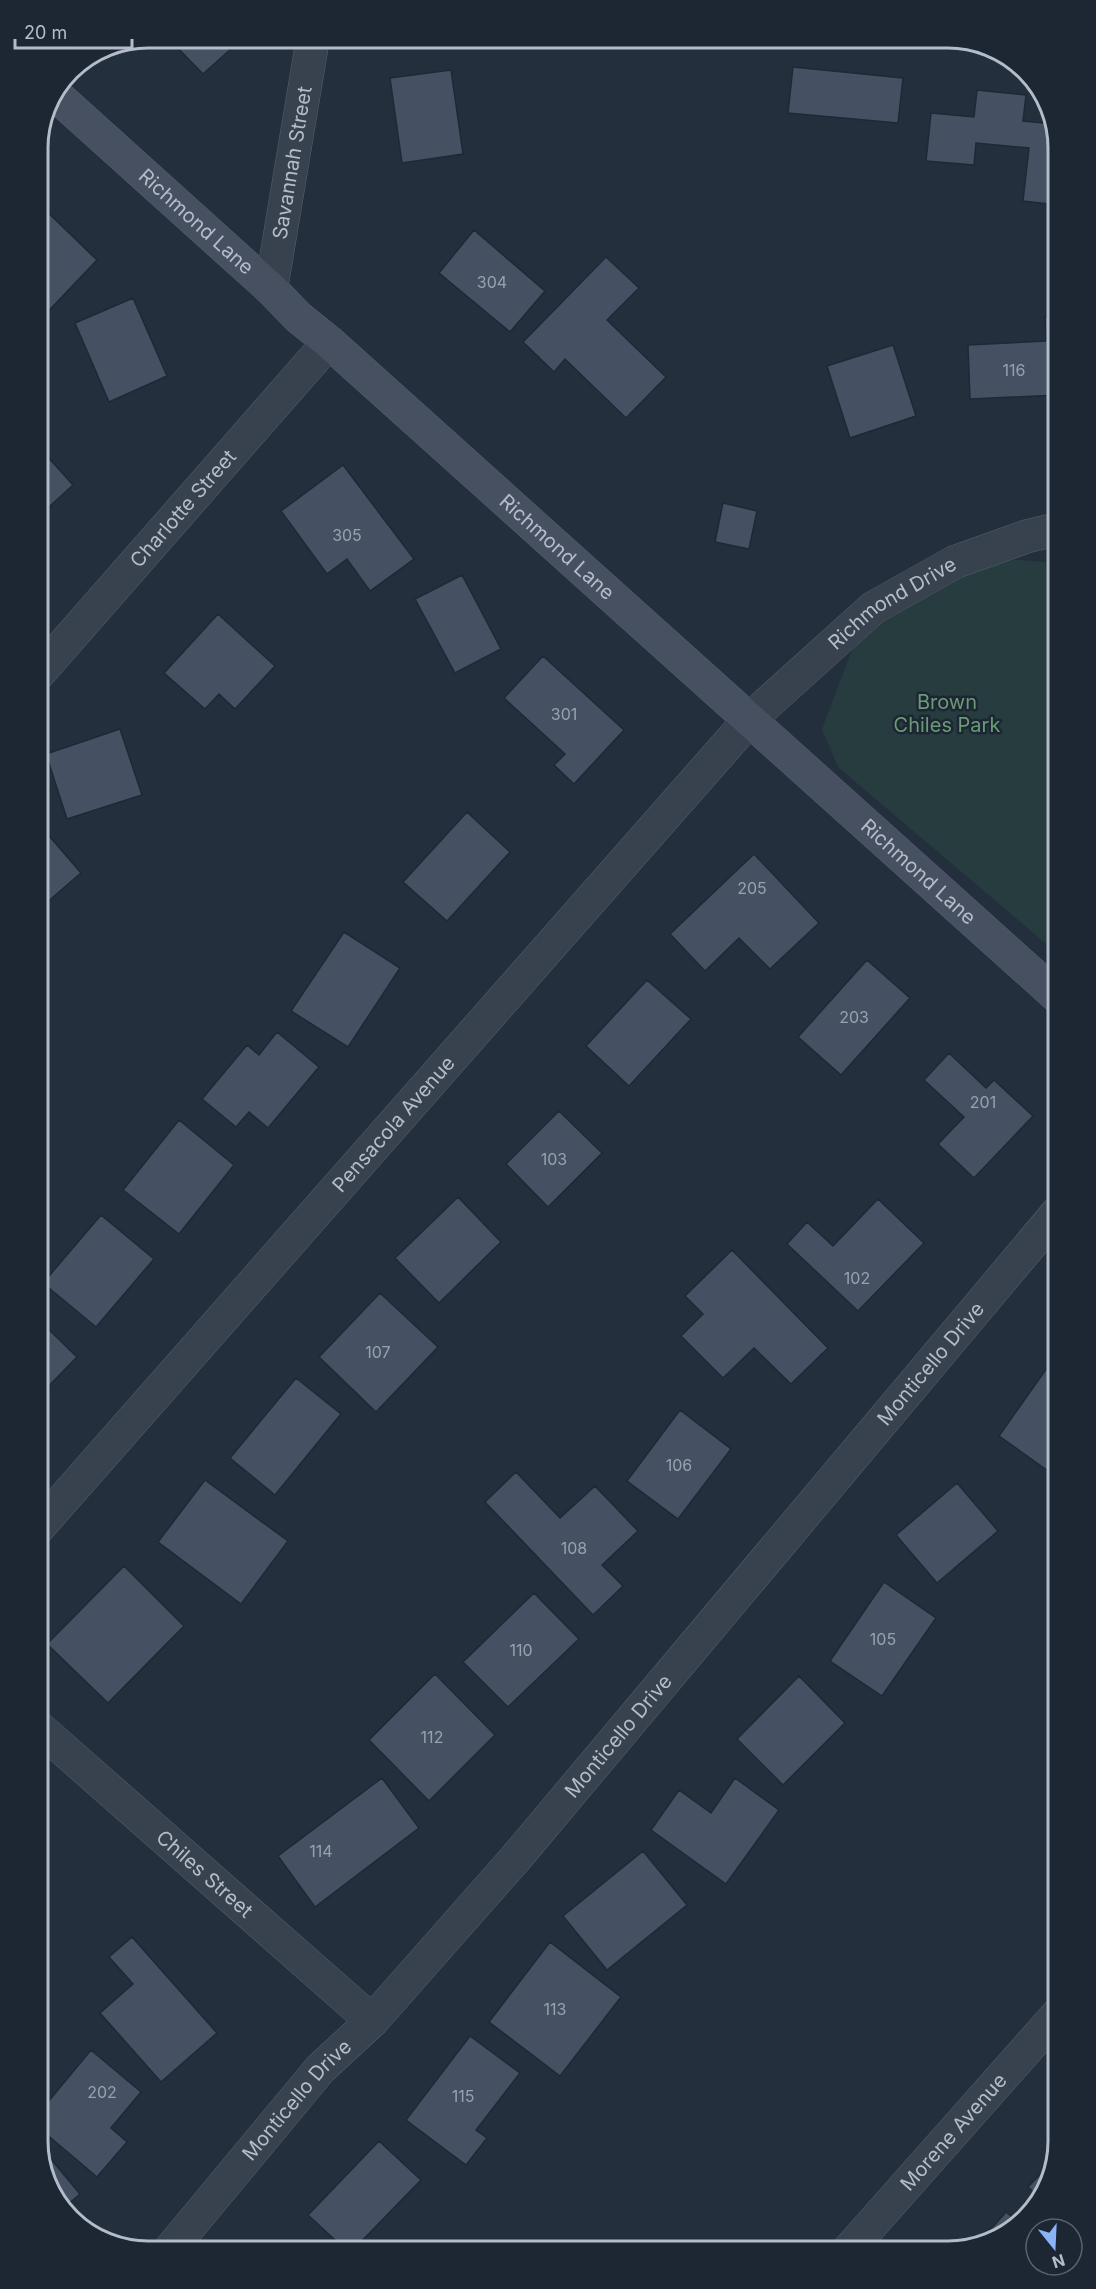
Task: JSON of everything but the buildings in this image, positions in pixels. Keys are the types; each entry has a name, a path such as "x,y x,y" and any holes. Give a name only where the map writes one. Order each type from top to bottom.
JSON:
{"street":[{"name":"Savannah Street","path":"271,290 311,48"},
{"name":"Richmond Lane","path":"61,100 298,317 329,342 1048,987"},
{"name":"Charlotte Street","path":"48,663 329,342"},
{"name":"Richmond Drive","path":"750,719 873,608 955,562 1028,536 1048,531"},
{"name":"Pensacola Avenue","path":"48,1517 750,719"},
{"name":"Monticello Drive","path":"177,2241 320,2069 372,2021 515,1859 1048,1225"},
{"name":"Chiles Street","path":"48,1736 372,2021"},
{"name":"Morene Avenue","path":"858,2241 1048,2026"}],"green space":[{"name":"Brown Chiles Park","path":"991,558 1048,562 1048,946 838,767 822,729 852,650 901,601"}]}
